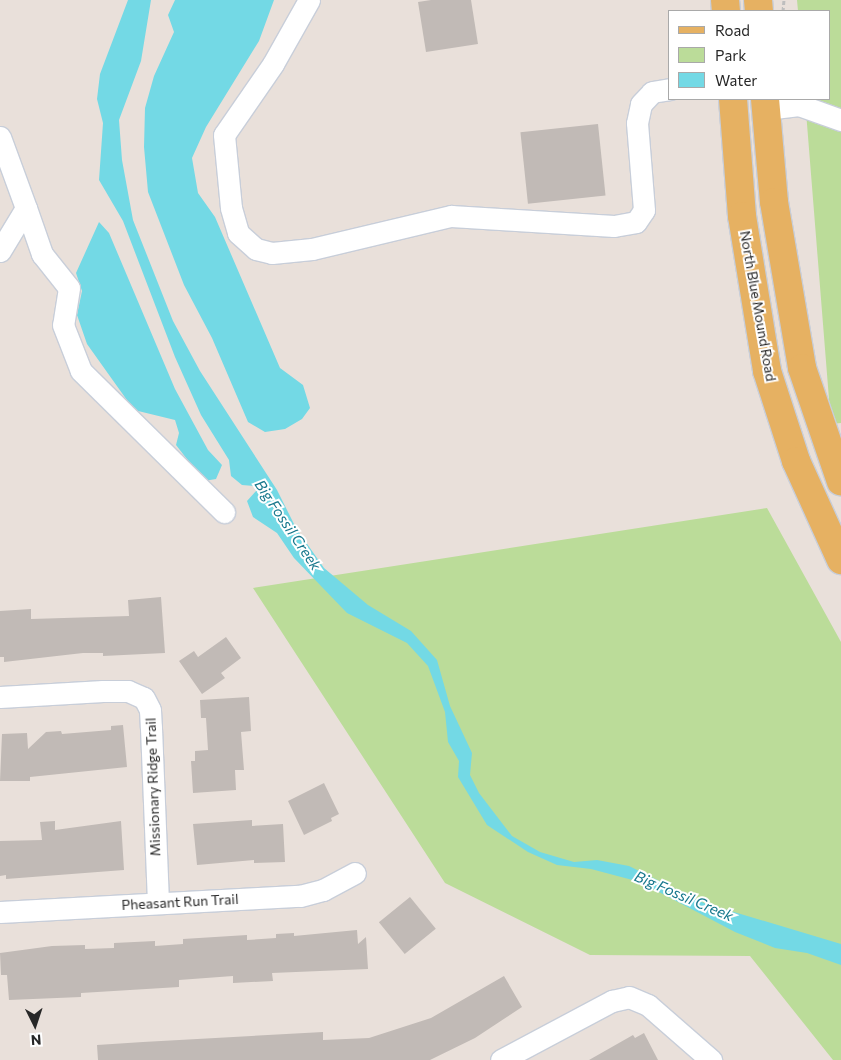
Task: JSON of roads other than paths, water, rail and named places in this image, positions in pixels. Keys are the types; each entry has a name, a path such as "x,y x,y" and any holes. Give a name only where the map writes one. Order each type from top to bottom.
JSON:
{"main road":[{"name":"North Blue Mound Road","path":"733,100 742,216 767,371 796,461 841,560"},
{"path":"765,104 774,202 802,368 835,450 841,482 811,491"},
{"path":"796,461 835,450"}],"street":[{"path":"309,0 273,64 224,135 231,208 238,233 256,249 272,253 312,249 451,216 614,226 636,222 644,210 637,123 641,104 652,92 668,89"},
{"path":"765,104 799,105 841,120"},
{"path":"0,137 42,254 70,288 63,325 80,371 224,512"},
{"path":"0,251 26,208"},
{"name":"Missionary Ridge Trail","path":"0,697 128,691 144,698 150,710 152,728 158,902"},
{"name":"Pheasant Run Trail","path":"0,912 158,902 300,896 331,886 355,873"},
{"path":"501,1060 612,1001 629,998 648,1005 709,1057"}],"water":[{"name":"Big Fossil Creek","path":"128,0 151,0 141,61 119,120 122,160 133,220 173,321 200,371 277,490 296,528 324,568 368,605 411,631 437,660 450,706 472,753 470,775 479,793 512,836 540,852 574,862 597,860 629,866 704,903 841,944 841,965 807,953 775,948 735,932 640,882 591,869 557,865 528,852 487,825 458,777 459,761 448,742 445,712 428,666 407,643 347,613 294,558 277,533 253,517 247,501 257,490 254,486 242,485 231,476 229,460 201,415 175,357 123,221 99,180 103,123 97,99 100,74"},
{"path":"175,0 274,0 259,41 206,127 192,158 198,193 215,217 280,368 303,385 310,408 302,419 285,429 265,432 248,422 212,338 184,285 148,192 144,147 145,108 154,76 174,32 168,15"},
{"path":"99,222 109,233 175,389 208,450 222,465 216,479 204,481 176,445 179,433 175,420 134,410 87,344 77,315 82,291 76,273"}]}
